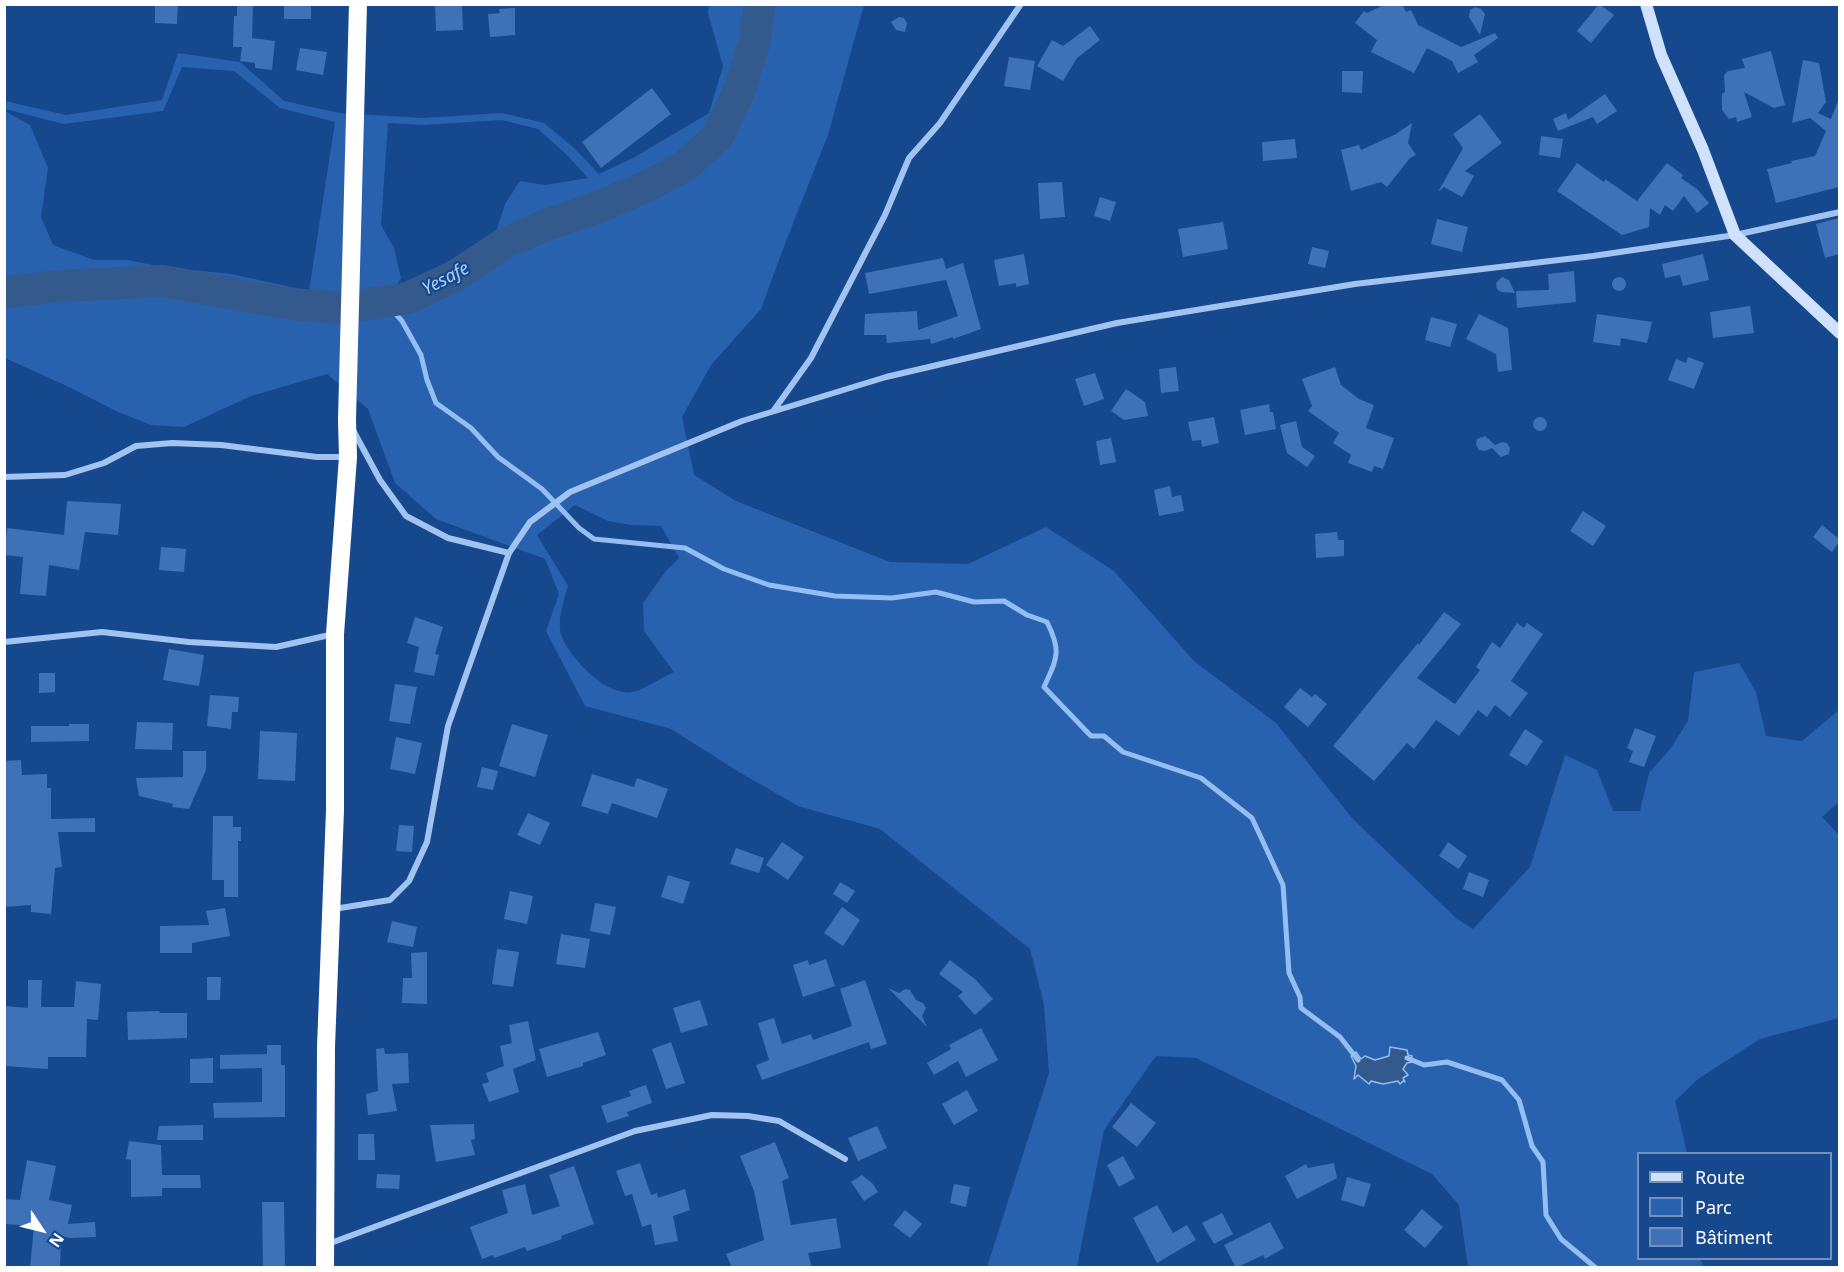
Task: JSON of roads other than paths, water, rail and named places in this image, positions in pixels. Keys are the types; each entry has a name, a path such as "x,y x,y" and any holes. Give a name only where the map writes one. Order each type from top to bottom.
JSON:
{"highway":[{"path":"325,1268 327,1047 333,909 335,634 348,457 347,419 358,4"}],"street":[{"path":"774,411 811,358 885,215 909,158 940,123 1021,4"},
{"path":"1646,4 1661,54 1703,150 1735,235 1839,333"},
{"path":"333,909 390,900 409,881 427,842 448,726 510,554 530,522 570,492 742,421 774,411 885,377 1117,323 1355,284 1593,256 1735,235 1839,212"},
{"path":"347,419 380,480 406,516 448,538 510,554"},
{"path":"4,477 65,475 104,462 136,446 172,443 221,445 317,457 348,457"},
{"path":"4,642 102,632 189,642 276,647 335,634"},
{"path":"325,1246 635,1131 712,1115 748,1116 778,1121 845,1159"}],"waterway":[{"name":"Yesafe","path":"4,292 62,286 163,281 291,304 343,308 408,298 455,276 505,243 541,227 601,206 647,186 686,165 717,137 738,94 754,43 760,4"},
{"path":"385,302 402,321 421,355 436,403 471,428 498,457 542,489 579,528 594,539 685,548 724,569 769,585 835,596 892,598 936,592 974,602 1004,601 1027,615 1047,622 1055,641 1056,655 1044,687 1091,736 1104,736 1123,752 1201,778 1252,818 1283,885 1289,973 1300,997 1301,1008 1340,1037 1358,1060"},
{"path":"1407,1058 1424,1065 1447,1062 1502,1080 1519,1100 1532,1146 1543,1162 1546,1215 1561,1239 1596,1268"}]}
